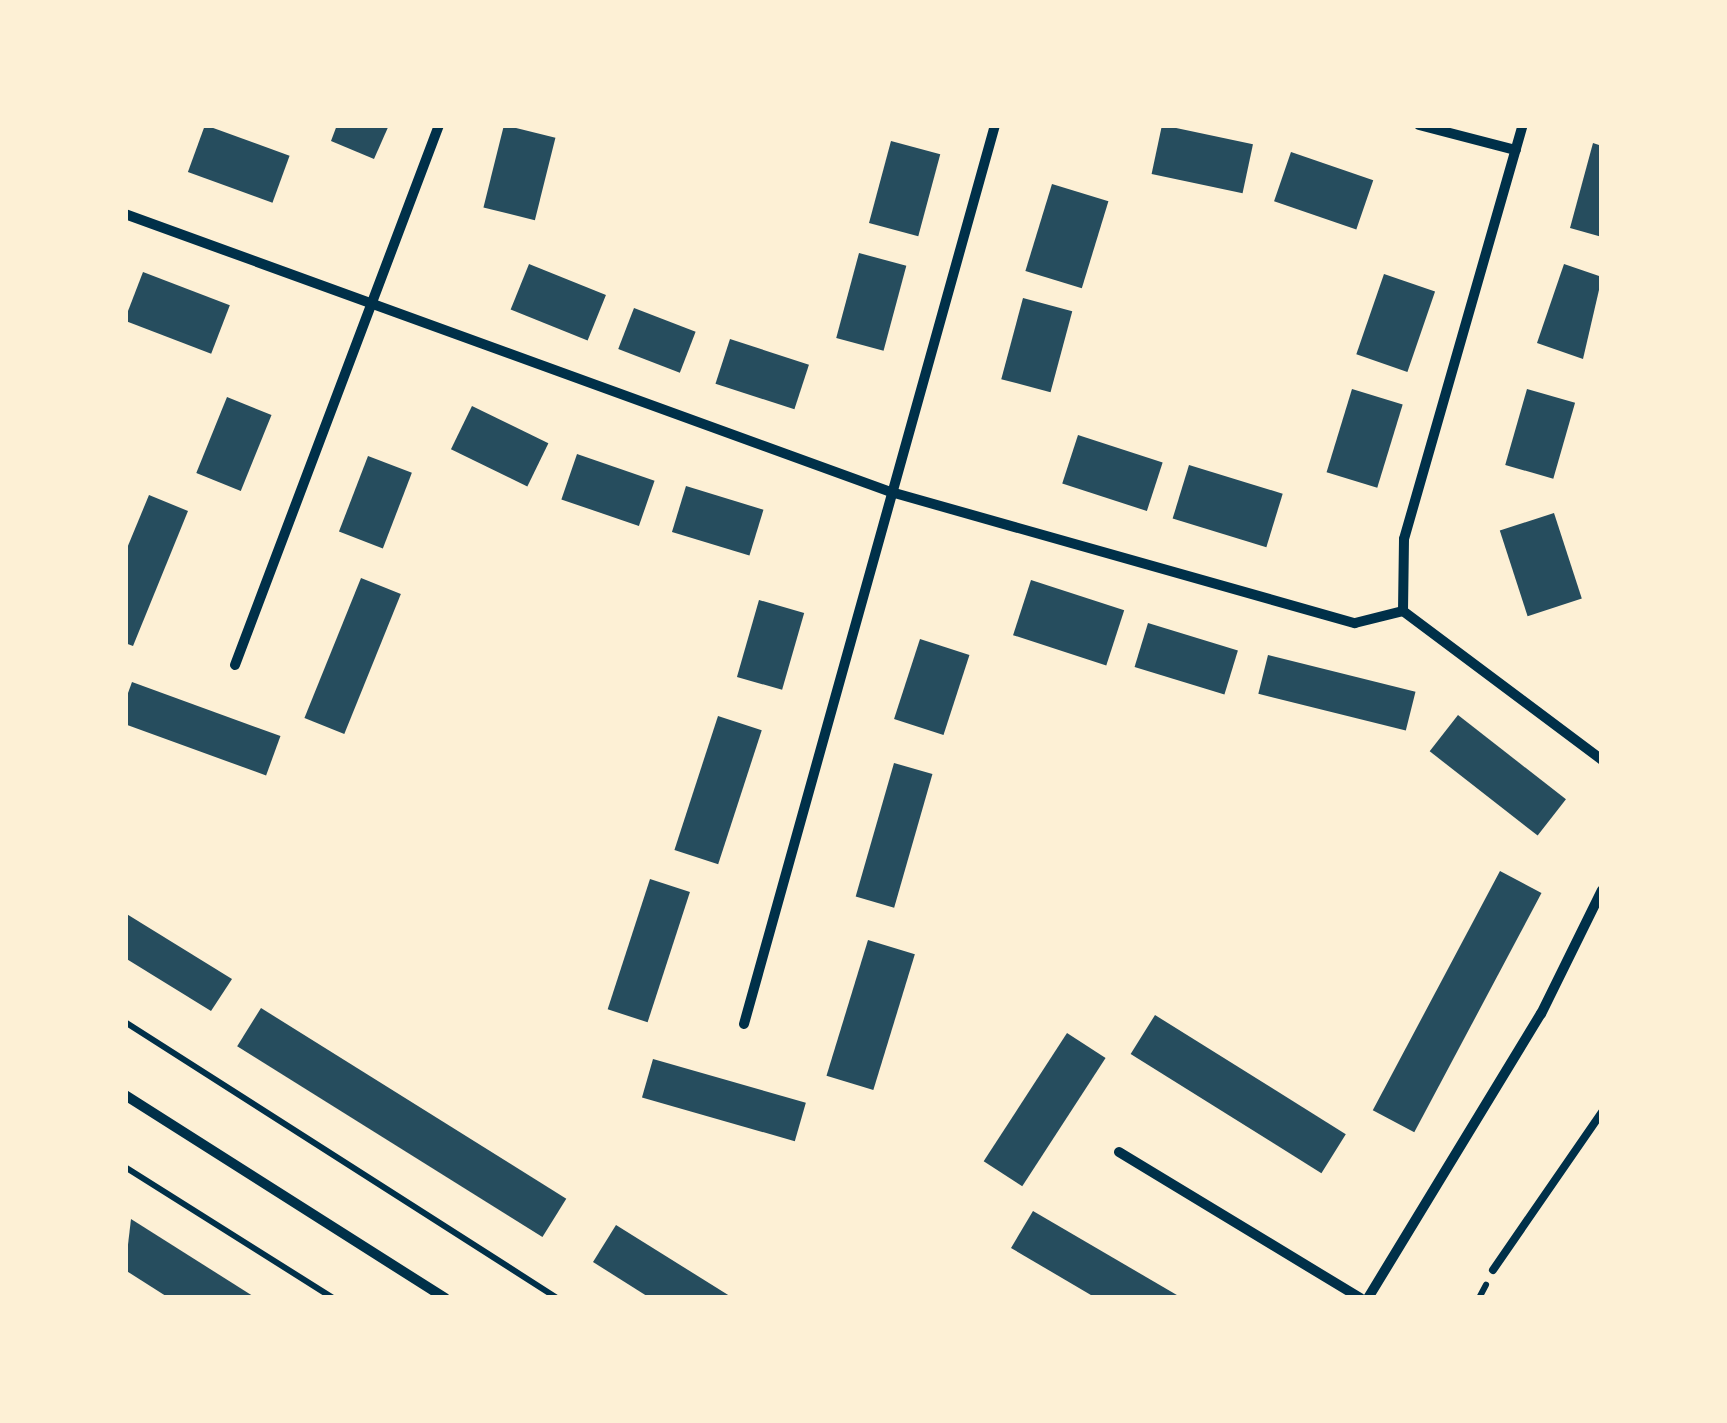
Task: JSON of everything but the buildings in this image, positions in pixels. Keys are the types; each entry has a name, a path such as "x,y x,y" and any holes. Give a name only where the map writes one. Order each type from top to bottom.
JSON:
{"street":[{"path":"234,665 376,305 439,125"},
{"path":"744,1024 995,125"},
{"path":"1419,125 1516,150"},
{"path":"1403,611 1404,540 1523,125"},
{"path":"125,214 891,492 1355,623 1403,611"},
{"path":"1403,611 1602,760"},
{"path":"1368,1298 1541,1014 1602,890"},
{"path":"125,1095 445,1298"},
{"path":"1119,1152 1360,1298"}],"lane":[{"path":"1493,1270 1602,1112"}],"path":[{"path":"125,1022 557,1298"},
{"path":"125,1166 333,1298"}]}
